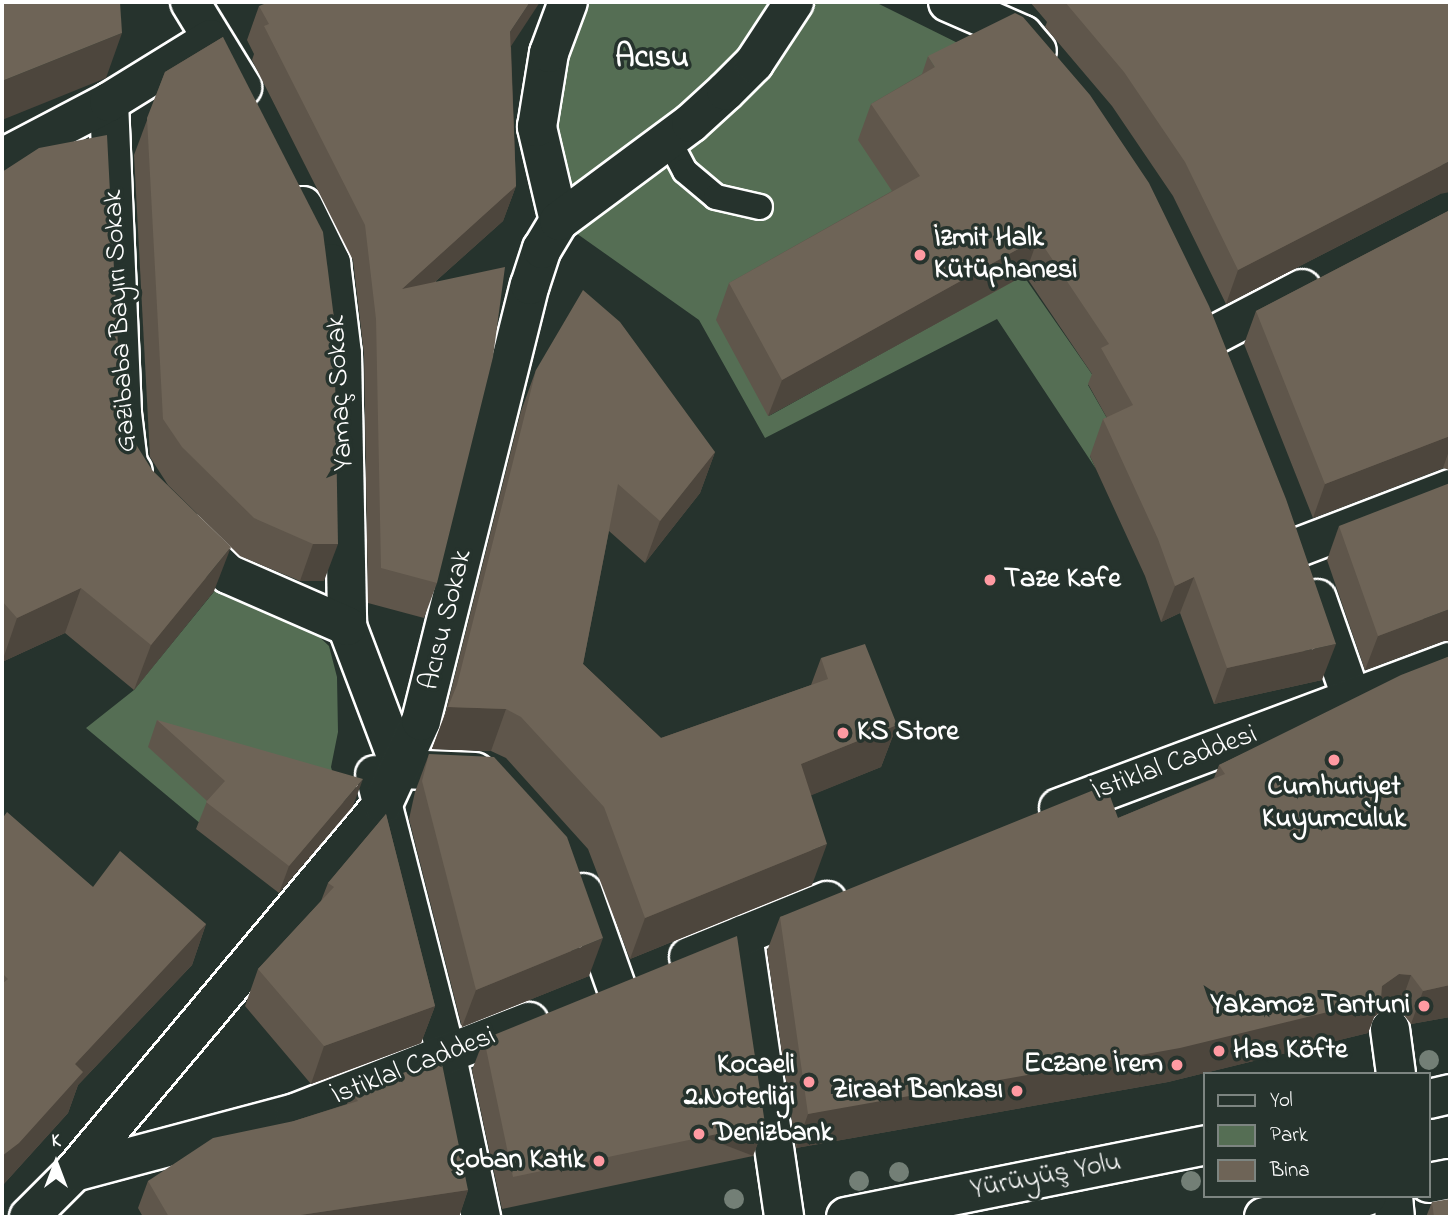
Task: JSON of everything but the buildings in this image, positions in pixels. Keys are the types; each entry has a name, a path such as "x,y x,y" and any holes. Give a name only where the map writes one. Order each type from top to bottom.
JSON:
{"street":[{"path":"190,2 258,116"},
{"path":"559,221 537,127 549,53 568,2"},
{"name":"Acısu Sokak","path":"32,1216 74,1172 383,804 421,722 530,285 542,249 559,221 668,139 754,63 794,2"},
{"path":"948,2 1023,35 1058,76"},
{"path":"2,159 109,102 211,39"},
{"name":"Gazibaba Bayırı Sokak","path":"109,102 122,413 128,464 155,504 228,574 339,622"},
{"name":"Yamaç Sokak","path":"289,177 331,263 342,354 339,622 401,769"},
{"path":"1216,334 1333,274"},
{"path":"1200,300 1232,373"},
{"path":"1352,699 1294,531 1450,489"},
{"path":"339,622 447,1057 481,1217"},
{"name":"İstiklal Caddesi","path":"1029,820 1450,662"},
{"path":"401,769 490,773 508,792"},
{"path":"572,863 616,986"},
{"name":"İstiklal Caddesi","path":"74,1172 295,1113 447,1057 865,886"},
{"path":"743,935 784,1217"},
{"path":"1390,1029 1396,1072"},
{"path":"1431,1099 1450,1094"},
{"name":"Yürüyüş Yolu","path":"846,1217 1204,1144"},
{"path":"1431,1183 1450,1179"},
{"path":"1264,1217 1357,1198"},
{"path":"1393,1198 1395,1217"}],"lane":[{"path":"668,139 685,171 716,197 760,206"}],"green space":[{"path":"568,2 875,2 986,57 906,212 769,416 964,308 1016,265 1096,380 1088,385 1120,441 1090,456 1096,469 997,319 765,438 699,320 559,221 549,53"},
{"path":"217,588 312,630 329,646 337,677 338,732 331,767 342,803 201,824 86,728 134,690"}],"place":[{"name":"İzmit Halk Kütüphanesi","path":"920,255"},
{"name":"Taze Kafe","path":"990,580"},
{"name":"KS Store","path":"843,733"},
{"name":"Cumhuriyet Kuyumculuk","path":"1334,760"},
{"name":"Yakamoz Tantuni","path":"1424,1006"},
{"name":"Has Köfte","path":"1219,1051"},
{"name":"Eczane İrem","path":"1177,1065"},
{"name":"Kocaeli 2.Noterliği","path":"809,1082"},
{"name":"Ziraat Bankası","path":"1017,1091"},
{"name":"Denizbank","path":"699,1134"},
{"name":"Çoban Katık","path":"599,1161"}],"district":[{"name":"Acısu","path":"652,59"}]}
